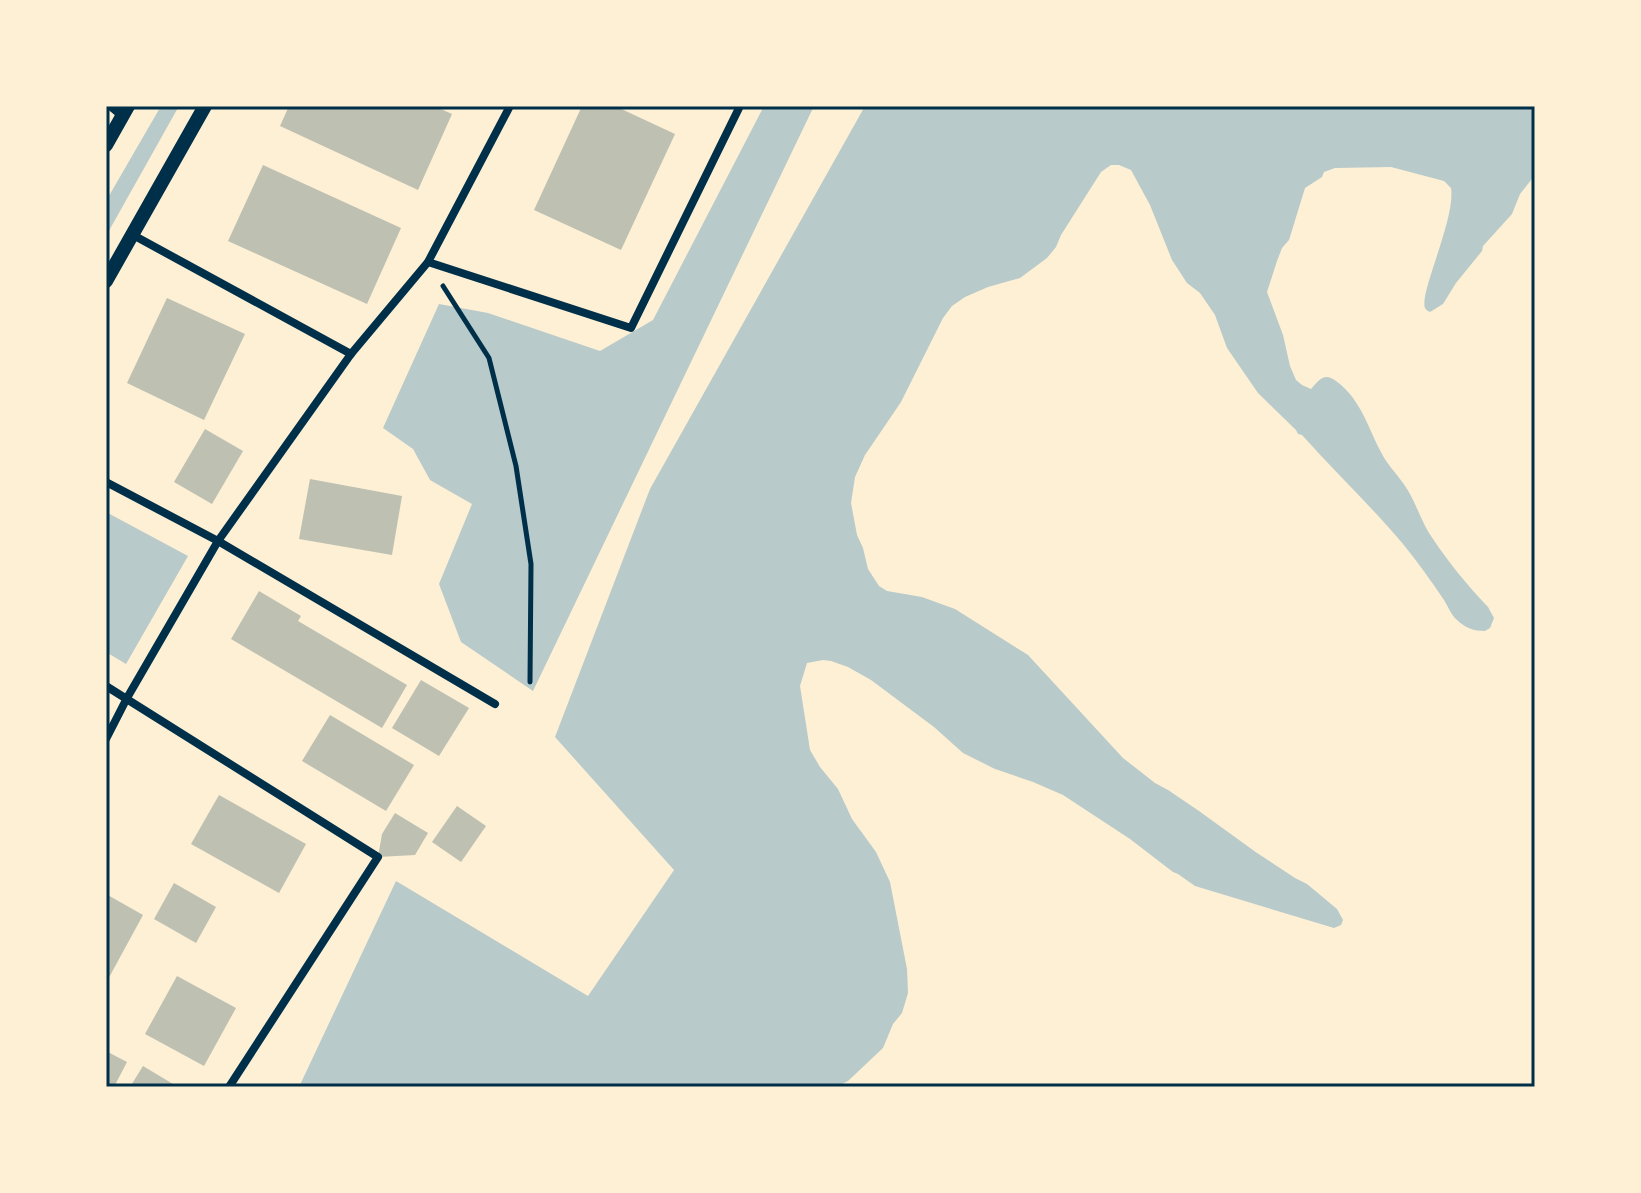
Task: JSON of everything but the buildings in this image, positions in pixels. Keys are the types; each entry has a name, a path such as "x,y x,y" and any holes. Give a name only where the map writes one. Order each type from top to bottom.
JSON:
{"street":[{"path":"106,145 125,111 110,106"},
{"path":"106,281 205,106"},
{"path":"106,739 218,541 351,354 428,262 510,106"},
{"path":"428,262 631,328 740,106"},
{"path":"133,235 351,354"},
{"path":"106,482 218,541 495,704"},
{"path":"106,686 378,857 229,1087"}],"path":[{"path":"428,262 489,358 516,466 531,564 530,682"}],"shaded area":[{"path":"161,106 179,106 106,236 106,201"},
{"path":"764,106 814,106 533,691 461,642 439,584 472,504 430,480 413,449 383,428 439,304 488,313 600,351 653,320"},
{"path":"865,106 1535,106 1535,175 1520,194 1512,214 1483,246 1443,304 1430,312 1425,308 1427,287 1448,217 1451,188 1444,181 1391,167 1335,168 1324,172 1322,177 1305,188 1289,240 1282,248 1267,292 1296,380 1311,389 1322,378 1328,377 1352,396 1385,458 1411,495 1429,533 1488,607 1494,618 1490,628 1485,631 1463,625 1455,618 1391,530 1258,393 1227,348 1215,315 1172,260 1150,205 1131,170 1119,165 1111,165 1101,172 1047,258 1020,278 988,287 952,306 901,402 865,455 855,477 851,503 857,535 868,569 879,586 887,591 922,597 955,609 1028,655 1123,758 1257,853 1307,884 1337,909 1343,920 1341,925 1334,928 1195,886 1063,795 963,753 871,680 848,667 823,660 807,663 800,686 810,750 838,789 852,819 876,852 890,882 907,969 908,993 902,1013 893,1024 883,1048 848,1081 836,1087 299,1087 396,881 588,996 674,870 555,737 650,489"},
{"path":"106,512 188,556 126,664 106,652"}]}
